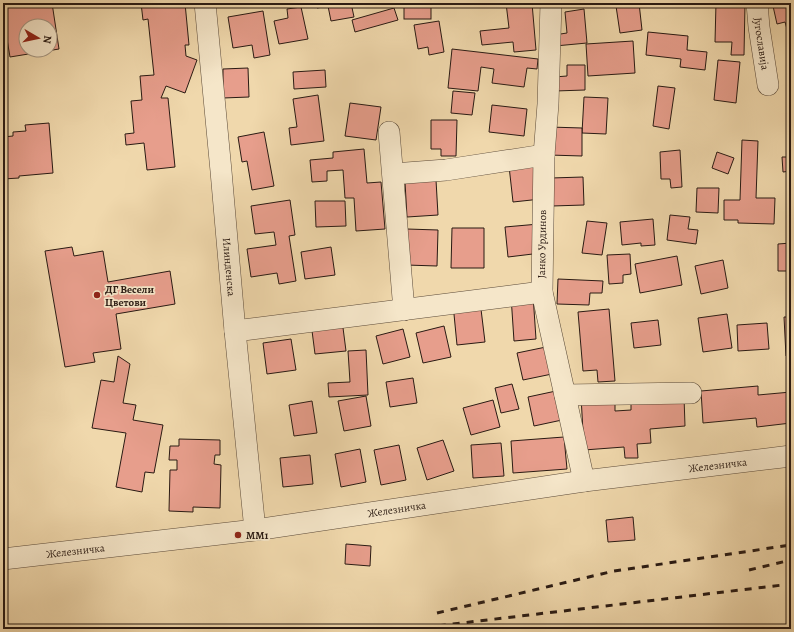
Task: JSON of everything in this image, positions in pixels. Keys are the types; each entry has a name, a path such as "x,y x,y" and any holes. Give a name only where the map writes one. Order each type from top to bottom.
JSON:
{"street":[{"name":"Илинденска","path":"205,3 255,530"},
{"name":"Јанко Урдинов","path":"551,3 548,104 544,156 542,292 584,481"},
{"name":"Југославија","path":"757,3 759,28 768,85"},
{"path":"389,132 404,310"},
{"path":"393,174 446,170 544,156"},
{"path":"235,331 542,292"},
{"path":"565,395 691,393"},
{"name":"Железничка","path":"3,559 255,530 584,481 791,456"}],"building":[{"path":"3,3 52,3 54,18 18,18 18,56 10,57 3,15"},
{"path":"141,3 185,3 189,45 185,45 186,56 197,60 185,93 166,86 161,98 168,98 175,167 147,170 144,143 126,145 125,134 134,133 131,101 142,100 140,76 154,75 148,19 143,20"},
{"path":"316,3 351,3 354,17 331,21 328,6 317,8"},
{"path":"404,3 431,3 431,19 404,19"},
{"path":"506,3 532,3 536,50 514,52 513,42 482,45 480,31 509,28"},
{"path":"557,3 592,3 592,4 558,6"},
{"path":"603,3 639,3 642,30 620,33 616,6 604,7"},
{"path":"716,3 745,3 744,55 731,55 732,42 715,42"},
{"path":"791,3 791,29 787,29 785,22 777,24 773,6"},
{"path":"301,7 308,39 279,44 274,21 288,18 287,9"},
{"path":"394,8 398,20 355,32 352,20"},
{"path":"584,9 587,43 555,46 554,35 567,33 565,12"},
{"path":"263,11 270,55 254,58 252,45 233,48 228,17"},
{"path":"439,21 444,52 429,55 428,47 418,49 414,25"},
{"path":"648,32 688,36 687,50 707,52 705,70 680,67 681,59 646,55"},
{"path":"791,32 791,48 788,33"},
{"path":"633,41 635,73 588,76 586,44"},
{"path":"452,49 538,59 537,69 527,68 524,87 492,83 494,69 481,67 478,91 448,88"},
{"path":"718,60 740,62 736,103 714,100"},
{"path":"567,65 585,65 585,90 555,91 554,77 567,76"},
{"path":"248,68 249,97 223,98 223,69"},
{"path":"325,70 326,87 294,89 293,72"},
{"path":"791,85 791,100 787,86"},
{"path":"658,86 675,88 669,129 653,126"},
{"path":"453,91 475,93 472,115 451,113"},
{"path":"318,95 324,141 291,145 289,128 297,127 293,99"},
{"path":"584,97 608,98 606,134 582,133"},
{"path":"350,103 381,107 376,140 345,136"},
{"path":"492,105 527,109 524,136 489,132"},
{"path":"431,120 457,120 456,156 441,156 441,149 431,149"},
{"path":"49,123 53,173 3,179 3,137 13,136 13,132 26,131 25,125"},
{"path":"549,127 582,128 582,156 549,155"},
{"path":"264,132 274,186 252,190 247,161 242,162 238,137"},
{"path":"742,140 758,141 756,198 775,198 774,224 738,223 738,220 724,220 724,200 740,200"},
{"path":"364,149 367,183 381,182 385,229 356,231 354,198 345,198 343,170 327,171 327,181 312,182 310,160 333,158 333,152"},
{"path":"680,150 682,187 671,188 670,179 661,179 660,152"},
{"path":"717,152 734,158 728,174 712,168"},
{"path":"782,157 791,157 791,171 783,172"},
{"path":"537,163 541,199 513,202 509,166"},
{"path":"583,177 584,205 552,206 551,178"},
{"path":"436,180 438,215 407,217 405,182"},
{"path":"697,188 719,188 718,213 696,212"},
{"path":"290,200 295,235 289,236 296,281 279,284 277,273 251,277 247,249 276,245 274,232 255,234 251,206"},
{"path":"315,201 345,201 346,226 316,227"},
{"path":"670,215 690,217 688,229 698,230 696,244 667,240"},
{"path":"653,219 655,245 641,246 641,243 622,245 620,222"},
{"path":"587,221 607,223 602,255 582,253"},
{"path":"539,224 541,253 508,257 505,227"},
{"path":"452,228 484,228 484,268 451,268"},
{"path":"407,229 438,230 437,266 406,265"},
{"path":"791,243 791,271 778,271 778,244"},
{"path":"72,247 74,256 103,251 108,282 170,271 175,304 116,314 121,349 93,353 95,362 65,367 45,251"},
{"path":"331,247 335,275 305,279 301,252"},
{"path":"630,254 631,274 623,275 623,283 609,284 607,255"},
{"path":"677,256 682,285 640,293 635,264"},
{"path":"723,260 728,288 701,294 695,266"},
{"path":"558,279 603,281 602,293 590,293 589,305 557,304"},
{"path":"533,295 536,339 514,341 511,296"},
{"path":"480,301 485,342 457,345 453,304"},
{"path":"609,309 615,381 598,382 597,370 583,371 578,312"},
{"path":"727,314 732,348 703,352 698,318"},
{"path":"784,317 791,317 791,356 786,356"},
{"path":"342,320 346,351 315,354 311,323"},
{"path":"658,320 661,345 634,348 631,323"},
{"path":"767,323 769,349 738,351 737,325"},
{"path":"444,326 451,357 423,363 416,333"},
{"path":"403,329 410,357 383,364 376,336"},
{"path":"291,339 296,370 267,374 263,343"},
{"path":"546,347 552,374 523,380 517,353"},
{"path":"366,350 368,395 329,397 328,383 350,382 348,351"},
{"path":"118,356 130,364 123,403 136,405 133,420 163,425 154,473 145,472 142,492 116,487 126,433 92,428 101,380 114,382"},
{"path":"413,378 417,403 390,407 386,382"},
{"path":"512,384 519,409 501,413 495,388"},
{"path":"758,386 758,395 791,392 791,423 757,427 756,418 703,423 701,391"},
{"path":"556,391 562,420 534,426 528,397"},
{"path":"615,394 615,411 631,410 631,400 684,397 685,426 650,429 651,443 637,444 638,458 625,458 624,447 584,450 581,396"},
{"path":"366,396 371,426 344,431 338,401"},
{"path":"493,400 500,427 471,435 463,408"},
{"path":"312,401 317,433 294,436 289,405"},
{"path":"564,437 567,469 513,473 511,441"},
{"path":"179,439 220,440 220,455 215,455 214,464 221,465 220,508 193,507 193,512 169,511 170,470 177,470 177,460 169,460 170,446 179,446"},
{"path":"443,440 454,471 427,480 417,448"},
{"path":"501,443 504,476 473,478 471,445"},
{"path":"399,445 406,480 381,485 374,450"},
{"path":"360,449 366,482 341,487 335,454"},
{"path":"310,455 313,484 283,487 280,458"},
{"path":"633,517 635,540 608,542 606,520"},
{"path":"346,544 371,546 370,566 345,564"}],"railway":[{"path":"437,613 614,571 791,545"},
{"path":"749,570 791,560"},
{"path":"411,629 791,584"}],"place":[{"name":"ДГ Весели Цветови","path":"97,295"},
{"name":"MM1","path":"238,535"}]}
